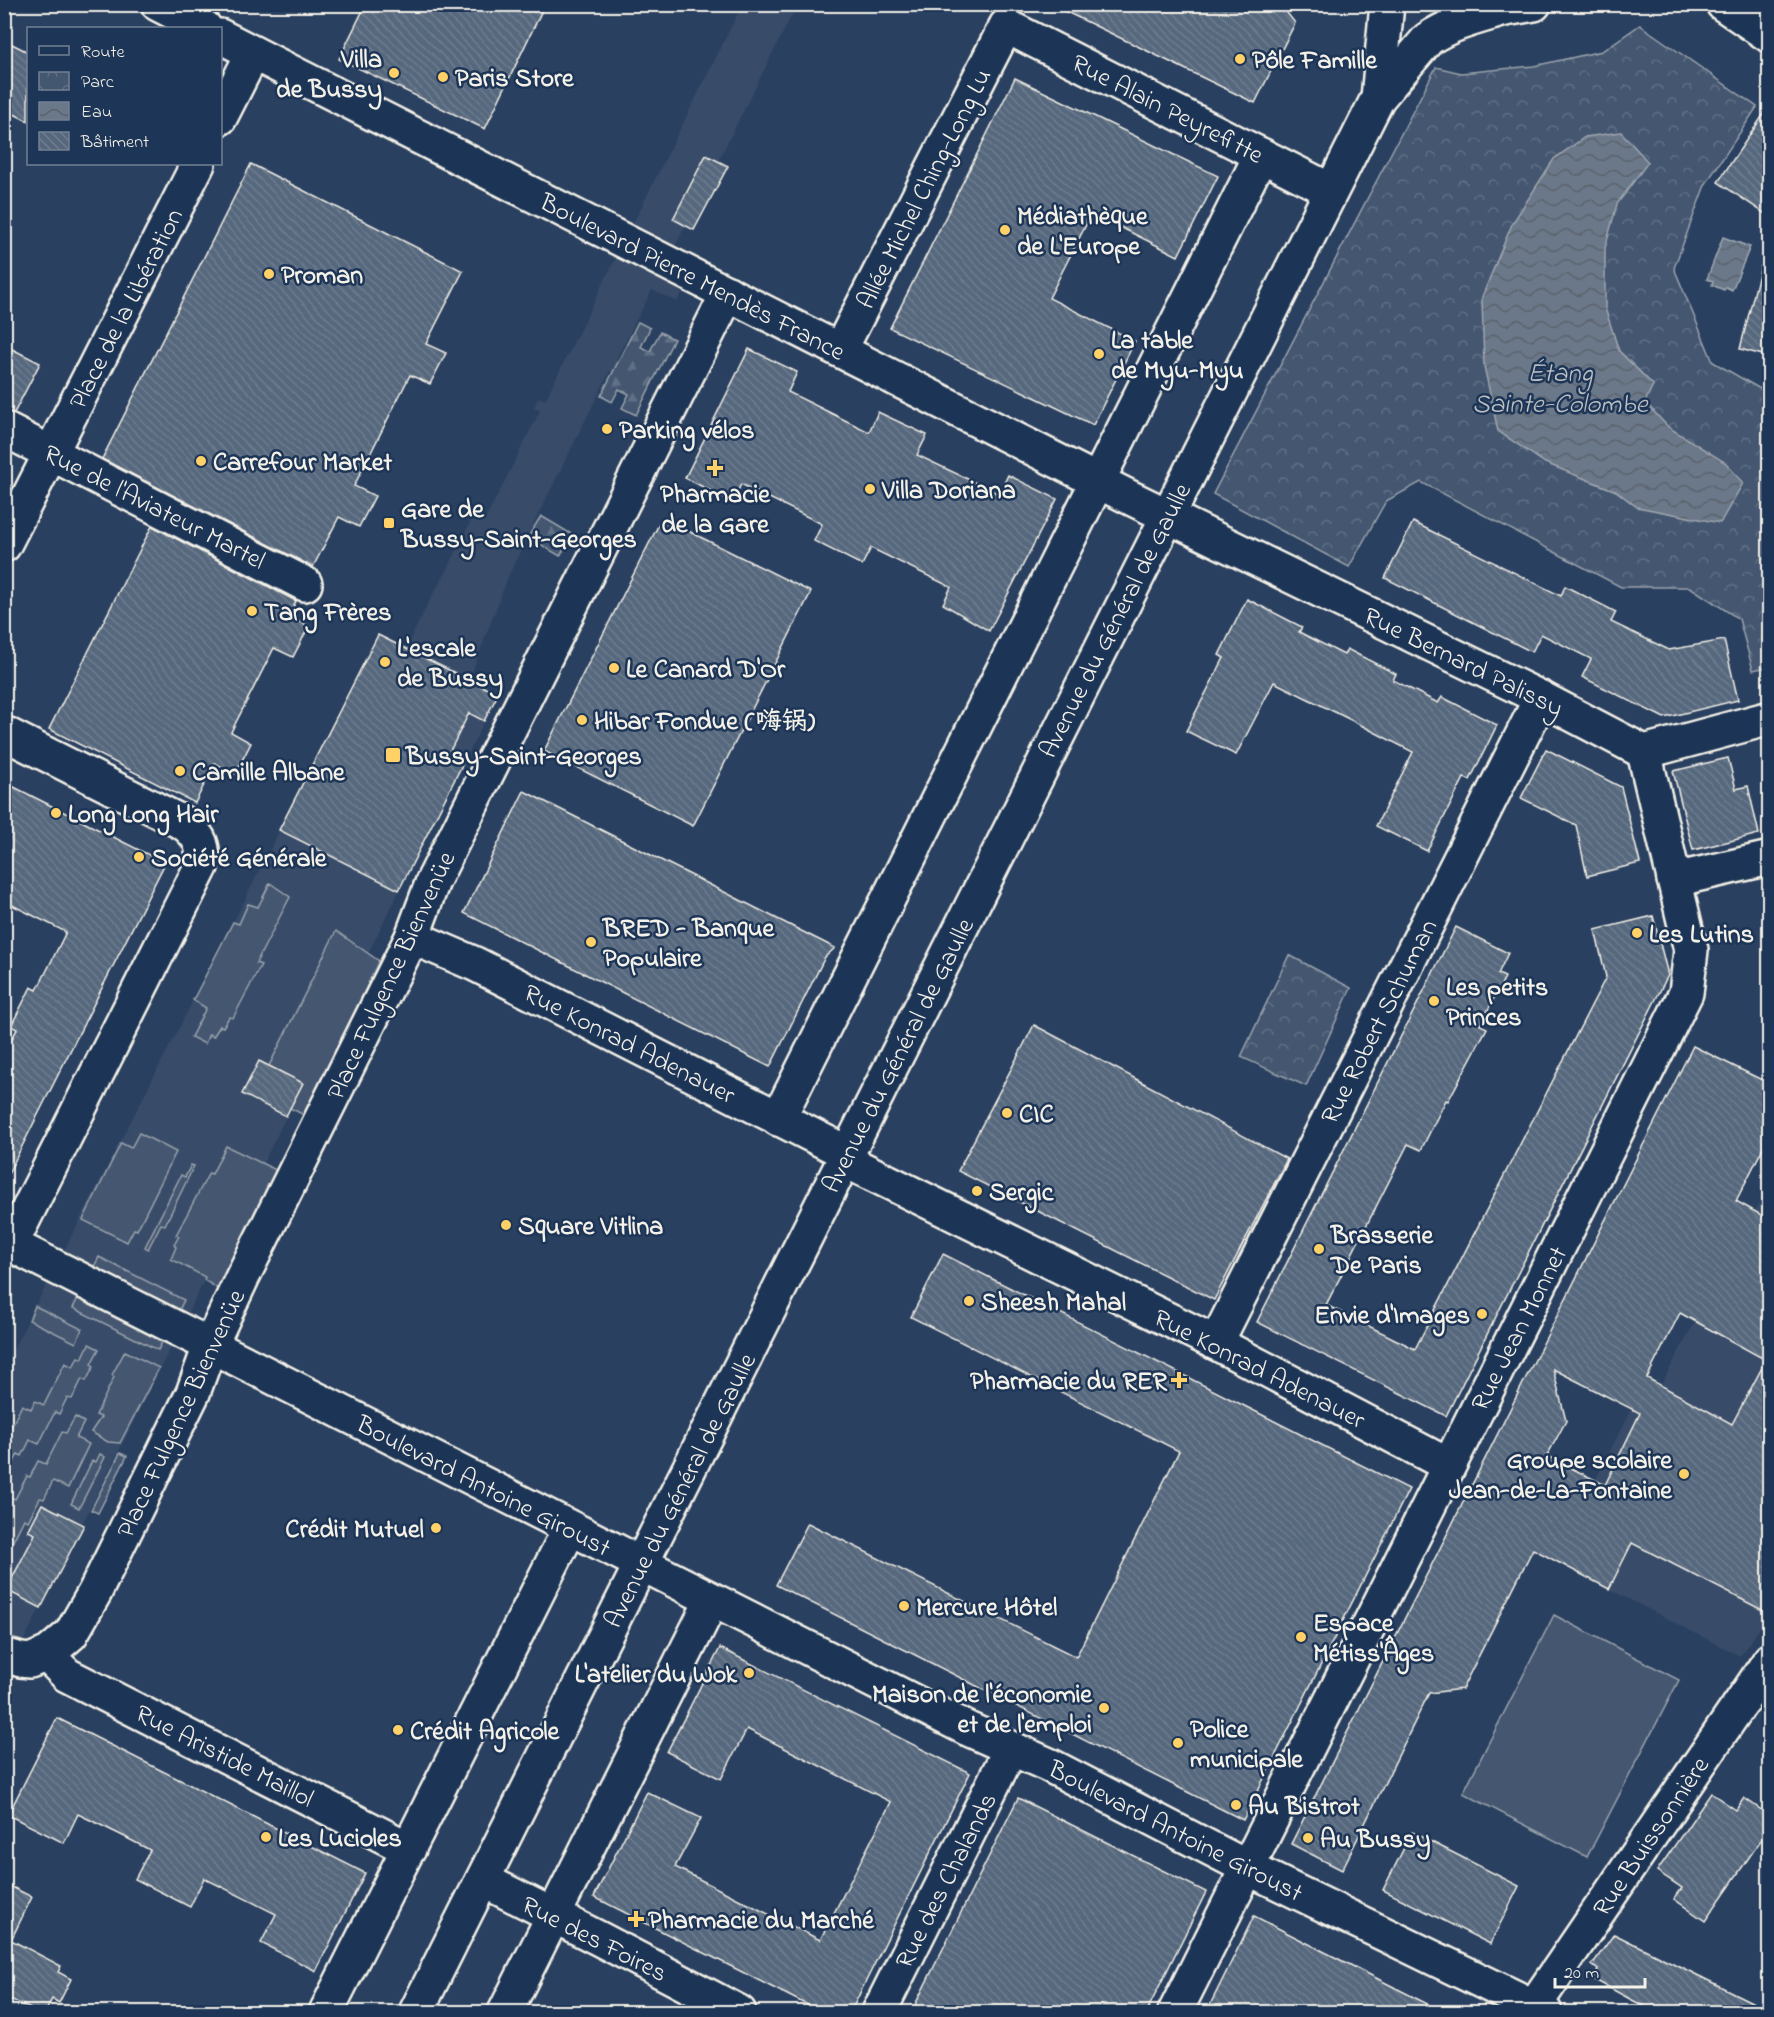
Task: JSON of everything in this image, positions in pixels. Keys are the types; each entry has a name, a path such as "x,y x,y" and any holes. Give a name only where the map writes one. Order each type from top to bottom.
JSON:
{"street":[{"path":"158,4 203,27"},
{"name":"Avenue du Général de Gaulle","path":"1378,98 1387,4"},
{"path":"1460,4 1519,7"},
{"path":"1723,4 1770,36"},
{"name":"Avenue du Général de Gaulle","path":"416,2013 1166,516 1378,98 1428,39 1438,32 1462,22 1519,7"},
{"name":"Rue Alain Peyrefitte","path":"1006,26 1330,190"},
{"name":"Allée Michel Ching-Long Lu","path":"840,350 1006,26"},
{"name":"Boulevard Pierre Mendès France","path":"222,37 1166,516"},
{"path":"222,114 253,53"},
{"path":"778,1119 1261,155"},
{"name":"Place de la Libération","path":"4,545 197,165"},
{"name":"Place Fulgence Bienvenüe","path":"49,1653 71,1634 95,1592 193,1393 210,1346 243,1276 412,937 433,881 728,293"},
{"name":"Rue de l'Aviateur Martel","path":"4,429 305,584"},
{"name":"Rue Bernard Palissy","path":"1166,516 1541,698 1644,752"},
{"name":"Rue Robert Schuman","path":"1216,1343 1541,698"},
{"path":"1644,752 1770,718"},
{"path":"4,733 185,824 195,832 204,854 201,867 8,1243"},
{"name":"Rue Jean Monnet","path":"1175,2013 1686,993 1691,950 1644,752"},
{"path":"1674,880 1770,858"},
{"name":"Rue Konrad Adenauer","path":"412,937 475,964 846,1156 1216,1343 1448,1465"},
{"name":"Boulevard Antoine Giroust","path":"8,1243 957,1724 1049,1765 1536,2011"},
{"path":"326,2013 570,1528"},
{"path":"505,2013 712,1600"},
{"path":"4,1655 30,1660 49,1653"},
{"name":"Rue Aristide Maillol","path":"49,1653 67,1675 409,1849"},
{"name":"Rue Buissonnière","path":"1536,2011 1770,1660"},
{"name":"Rue des Chalands","path":"879,2013 1011,1748"},
{"name":"Rue des Foires","path":"483,1881 739,2013"}],"shaded area":[{"path":"742,5 797,5 674,248 657,277 683,291 677,302 652,290 616,359 626,365 620,375 610,371 526,539 508,577 469,680 498,694 5,1678 5,1365 231,927 378,635 406,648 473,516 485,520 540,411 534,407 539,397 545,400"},
{"name":"Groupe scolaire Jean-de-La-Fontaine","path":"1769,1184 1770,1613 1740,1656 1554,1561 1646,1380 1660,1387"}],"green space":[{"path":"1640,25 1757,107 1705,185 1674,268 1713,362 1769,394 1769,667 1753,670 1739,619 1690,587 1621,587 1421,482 1386,501 1349,567 1213,494 1436,67 1461,73 1534,66 1602,51"},
{"path":"638,322 650,328 641,347 650,351 660,332 674,339 636,415 622,408 629,394 619,389 612,402 601,396"},
{"path":"541,516 573,535 560,556 528,537"},
{"path":"270,883 290,897 256,963 261,965 233,1018 229,1017 213,1037 209,1034 205,1044 191,1037 206,1008 193,1000 233,922 239,924 248,904 258,907"},
{"path":"336,931 379,961 306,1116 290,1108 302,1083 269,1066"},
{"path":"1289,955 1351,988 1306,1086 1241,1057"},
{"path":"139,1133 176,1152 137,1230 134,1229 127,1242 83,1220 121,1143 131,1148"},
{"path":"226,1146 278,1171 218,1289 204,1280 205,1277 171,1259 179,1236 176,1235"},
{"path":"191,1165 194,1166 165,1225 161,1224 148,1249 145,1247 181,1175 185,1177"},
{"path":"99,1257 184,1300 179,1310 94,1267"},
{"path":"78,1298 163,1340 158,1350 73,1308"},
{"path":"35,1306 82,1329 76,1343 29,1320"},
{"path":"89,1344 99,1349 86,1381 82,1379 72,1399 67,1398 59,1414 55,1412 39,1444 30,1440 22,1456 18,1454 5,1480 5,1440 22,1405 31,1409 35,1401 44,1405 65,1363 73,1367 78,1357 82,1359"},
{"path":"125,1351 159,1368 120,1443 108,1442 91,1432 101,1417 96,1415 114,1377 112,1375"},
{"path":"75,1417 84,1422 76,1438 89,1444 68,1488 53,1481 44,1499 40,1498 28,1521 24,1519 11,1545 5,1542 6,1495 15,1499 38,1461 46,1464 62,1432 66,1433"},
{"path":"120,1453 127,1456 98,1513 91,1510"},
{"path":"100,1454 105,1457 79,1508 71,1504 92,1461 96,1462"},
{"path":"1554,1615 1679,1680 1587,1857 1463,1793"}],"water":[{"name":"Étang Sainte-Colombe","path":"1621,132 1648,162 1617,204 1605,248 1605,308 1619,351 1653,385 1645,402 1668,427 1726,463 1743,483 1720,523 1637,507 1616,491 1545,463 1498,431 1484,366 1482,297 1512,224 1554,159 1585,137"},
{"path":"1723,237 1750,247 1732,290 1726,287 1724,290 1712,285 1713,281 1707,279"}],"building":[{"name":"Paris Store","path":"366,4 545,4 485,129 339,59"},
{"path":"1050,4 1280,4 1295,23 1255,103"},
{"path":"4,40 27,52 27,120 4,109"},
{"path":"1015,78 1218,176 1178,256 1092,213 1062,272 1049,298 1135,341 1093,425 890,328"},
{"path":"1770,105 1770,217 1718,182"},
{"path":"706,155 728,166 694,230 673,219"},
{"path":"251,164 463,271 426,344 446,353 430,384 410,375 354,486 375,496 359,527 339,517 313,567 102,459"},
{"path":"1761,266 1770,267 1770,357 1740,349"},
{"path":"4,345 40,363 14,413 4,410"},
{"name":"Villa Doriana","path":"749,349 797,372 788,392 869,432 878,412 927,435 917,455 999,494 1008,475 1057,499 989,631 943,604 951,587 871,548 862,565 814,541 822,524 741,484 733,502 685,478"},
{"path":"662,518 811,592 693,826 544,751"},
{"path":"1413,522 1561,596 1565,586 1616,612 1611,622 1669,650 1724,640 1738,700 1664,718 1582,677 1591,659 1541,634 1532,652 1385,578"},
{"path":"152,526 296,601 289,617 309,626 293,657 274,648 231,732 251,743 235,774 215,763 195,803 49,729"},
{"path":"1247,599 1302,627 1299,632 1344,655 1347,649 1396,674 1393,680 1438,703 1442,697 1497,725 1470,780 1464,778 1427,851 1376,826 1413,752 1351,720 1274,682 1236,755 1186,731 1224,658 1219,655"},
{"path":"378,635 498,694 484,721 469,713 449,753 464,761 399,890 279,830"},
{"path":"1546,749 1621,787 1640,863 1587,876 1576,825 1521,798"},
{"path":"1728,758 1736,789 1748,786 1759,834 1693,850 1673,771"},
{"path":"4,782 165,863 4,1182 4,1054 17,1029 11,1026 31,987 37,990 66,932 4,901"},
{"path":"524,791 835,948 825,957 770,1067 464,913"},
{"path":"1653,916 1668,975 1446,1416 1257,1322 1456,927 1508,953 1498,974 1505,977 1480,1025 1487,1028 1448,1101 1446,1100 1421,1150 1408,1144 1326,1305 1415,1349 1606,977 1595,930"},
{"path":"1034,1025 1287,1159 1214,1300 958,1171"},
{"path":"1693,1046 1770,1084 1770,1134 1736,1201 1770,1220 1770,1614 1632,1543 1609,1589 1533,1549 1462,1689 1429,1693 1342,1870 1291,1844","holes":["1680,1313 1766,1360 1732,1424 1647,1378","1553,1369 1640,1413 1605,1485 1547,1456 1566,1421"]},
{"path":"259,1061 303,1083 286,1116 242,1094"},
{"path":"943,1254 1409,1489 1243,1820 776,1585 808,1523 1076,1657 1179,1451 911,1317"},
{"path":"42,1504 84,1525 41,1608 6,1590 35,1534 28,1531"},
{"path":"720,1648 970,1773 850,2013 823,2013 594,1897 647,1792 701,1818 675,1867 820,1940 891,1802 747,1729 721,1779 667,1752"},
{"path":"57,1718 365,1873 316,1971 261,1943 276,1914 204,1878 190,1907 135,1879 150,1850 121,1835 78,1814 64,1843 8,1815"},
{"path":"1711,1793 1736,1810 1744,1798 1770,1816 1770,1827 1705,1921 1674,1899 1682,1888 1657,1871"},
{"path":"1018,1798 1206,1892 1146,2013 911,2013"},
{"path":"1412,1832 1519,1886 1490,1944 1383,1890"},
{"path":"4,1883 32,1897 11,1940 61,1966 58,1972 71,1979 59,2003 52,1999 45,2013 39,2013 4,1996"},
{"path":"1254,1916 1445,2013 1206,2013"},
{"path":"1614,1934 1770,2013 1658,2013 1630,1999 1593,1979 1598,1970 1592,1965"}],"place":[{"name":"Pôle Famille","path":"1240,59"},
{"name":"Villa de Bussy","path":"394,73"},
{"name":"Paris Store","path":"443,77"},
{"name":"Médiathèque de L'Europe","path":"1005,230"},
{"name":"Proman","path":"269,274"},
{"name":"La table de Myu-Myu","path":"1099,354"},
{"name":"Parking vélos","path":"607,429"},
{"name":"Carrefour Market","path":"201,461"},
{"name":"Pharmacie de la Gare","path":"715,468"},
{"name":"Villa Doriana","path":"870,489"},
{"name":"Gare de Bussy-Saint-Georges","path":"389,523"},
{"name":"Tang Frères","path":"252,611"},
{"name":"L'escale de Bussy","path":"385,662"},
{"name":"Le Canard D'Or","path":"614,668"},
{"name":"Hibar Fondue (嗨锅)","path":"582,720"},
{"name":"Bussy-Saint-Georges","path":"393,755"},
{"name":"Camille Albane","path":"180,771"},
{"name":"Long Long Hair","path":"56,813"},
{"name":"Société Générale","path":"139,857"},
{"name":"Les Lutins","path":"1637,933"},
{"name":"BRED - Banque Populaire","path":"591,942"},
{"name":"Les petits Princes","path":"1434,1001"},
{"name":"CIC","path":"1007,1113"},
{"name":"Sergic","path":"977,1191"},
{"name":"Square Vitlina","path":"506,1225"},
{"name":"Brasserie De Paris","path":"1319,1249"},
{"name":"Sheesh Mahal","path":"969,1301"},
{"name":"Envie d'Images","path":"1482,1314"},
{"name":"Pharmacie du RER","path":"1179,1380"},
{"name":"Groupe scolaire Jean-de-La-Fontaine","path":"1684,1474"},
{"name":"Crédit Mutuel","path":"436,1528"},
{"name":"Mercure Hôtel","path":"904,1606"},
{"name":"Espace Métiss'Âges","path":"1301,1637"},
{"name":"L'atelier du Wok","path":"749,1673"},
{"name":"Maison de l'économie et de l'emploi","path":"1104,1708"},
{"name":"Crédit Agricole","path":"398,1730"},
{"name":"Police municipale","path":"1178,1743"},
{"name":"Au Bistrot","path":"1236,1805"},
{"name":"Les Lucioles","path":"266,1837"},
{"name":"Au Bussy","path":"1308,1838"},
{"name":"Pharmacie du Marché","path":"636,1919"}]}
